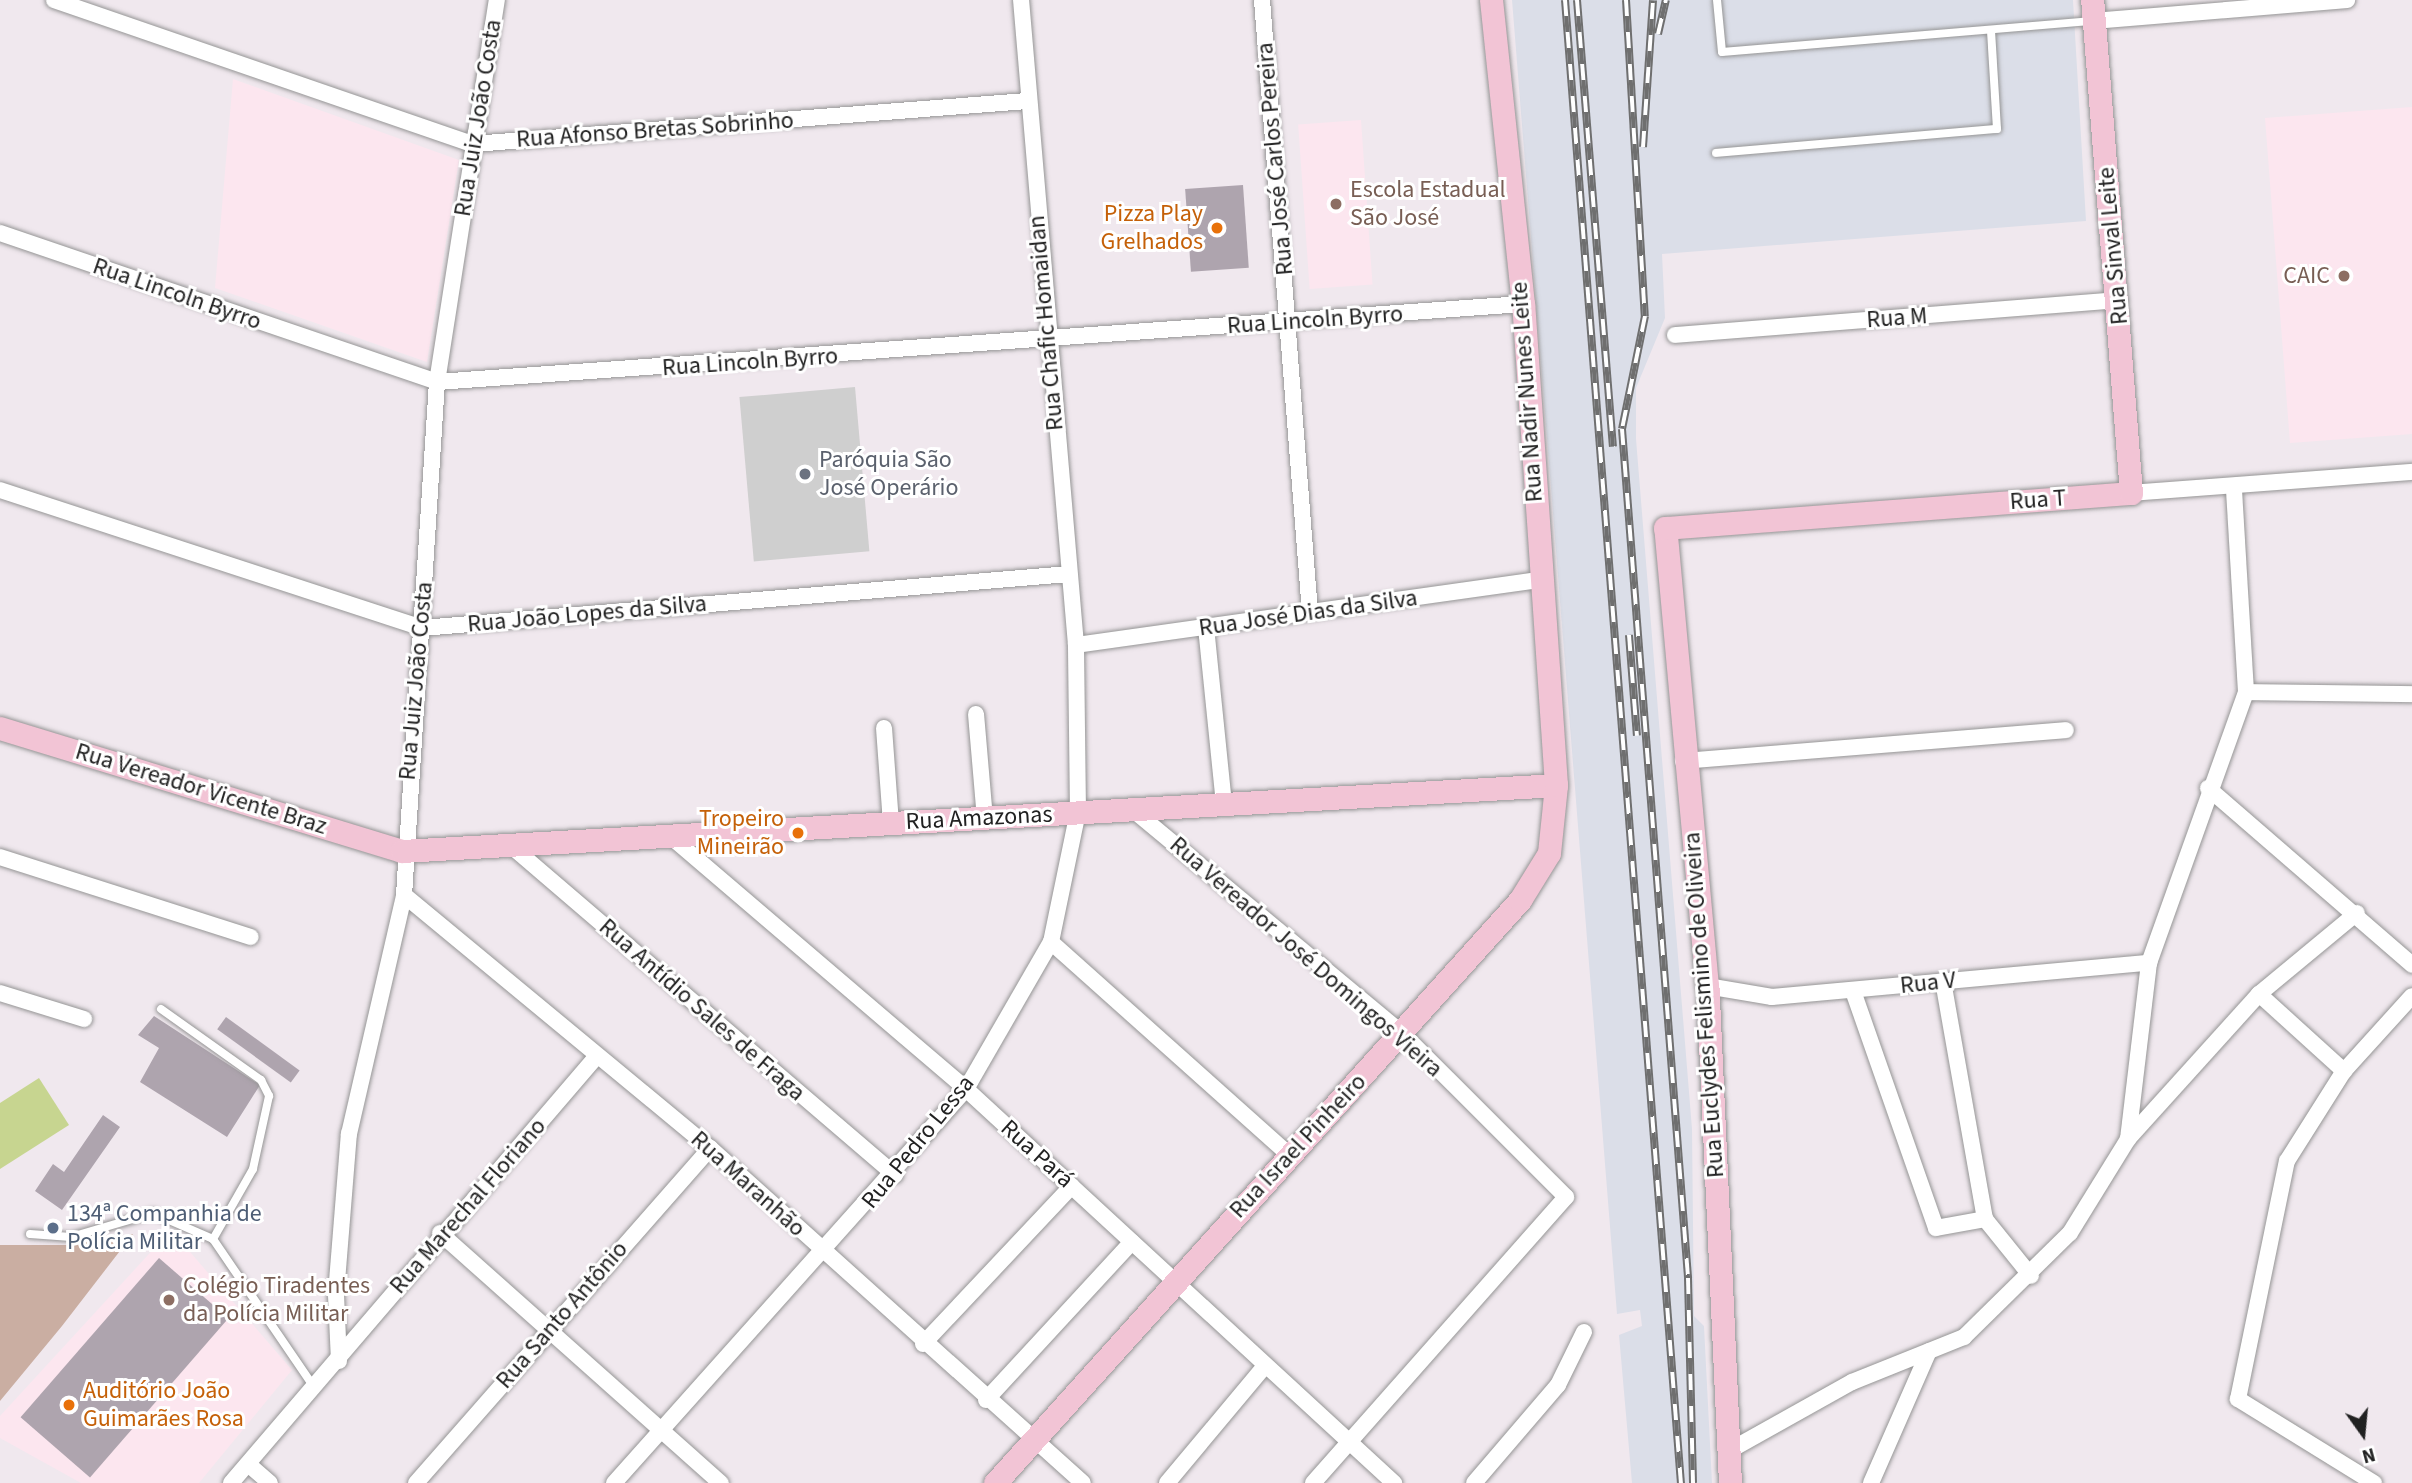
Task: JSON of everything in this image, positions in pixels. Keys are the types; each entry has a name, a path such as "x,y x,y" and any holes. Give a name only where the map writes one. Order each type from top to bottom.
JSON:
{"street":[{"name":"Rua Afonso Bretas Sobrinho","path":"54,0 473,144 1027,100"},
{"name":"Rua Juiz João Costa","path":"339,1361 336,1294 349,1134 404,895 402,851 422,628 437,382 498,0"},
{"name":"Rua Chafic Homaidan","path":"1021,0 1027,100 1076,645"},
{"name":"Rua José Carlos Pereira","path":"1262,0 1310,612"},
{"name":"Rua Nadir Nunes Leite","path":"1491,0 1523,304 1539,579 1556,785"},
{"path":"2092,10 2347,0"},
{"name":"Rua Sinval Leite","path":"2092,10 2118,300 2131,493"},
{"name":"Rua Lincoln Byrro","path":"0,233 437,382 1048,342 1523,304"},
{"name":"Rua M","path":"1675,335 2118,300"},
{"name":"Rua T","path":"1665,528 2131,493 2234,489 2412,472"},
{"path":"2128,1139 2149,963 2208,788 2246,692 2234,489"},
{"name":"Rua João Lopes da Silva","path":"0,490 422,628 1069,574"},
{"name":"Rua Euclydes Felismino de Oliveira","path":"1665,528 1683,761 1707,986 1732,1449 1730,1483"},
{"name":"Rua José Dias da Silva","path":"1076,645 1539,579"},
{"path":"1206,627 1224,804"},
{"name":"Rua Pedro Lessa","path":"614,1483 660,1429 895,1174 966,1089 1051,942 1078,813 1076,645"},
{"path":"2246,692 2412,694"},
{"path":"976,714 985,818"},
{"name":"Rua Vereador Vicente Braz","path":"0,728 402,851"},
{"path":"884,728 891,823"},
{"path":"1683,761 2066,730"},
{"name":"Rua Amazonas","path":"402,851 1556,785"},
{"name":"Rua Israel Pinheiro","path":"995,1483 1030,1440 1172,1282 1402,1032 1527,888 1549,853 1556,785"},
{"path":"2208,788 2357,913 2412,965"},
{"name":"Rua Vereador José Domingos Vieira","path":"1132,809 1402,1032 1566,1197 1350,1442"},
{"name":"Rua Pará","path":"670,836 966,1089 1073,1186 1172,1282 1394,1483"},
{"name":"Rua Antídio Sales de Fraga","path":"510,845 895,1174"},
{"path":"0,857 251,937"},
{"name":"Rua Maranhão","path":"404,895 596,1057 710,1148 923,1344 1030,1440 1083,1483"},
{"path":"1732,1449 1852,1382 1964,1337 2031,1276 2070,1233 2128,1139 2259,993 2357,913"},
{"path":"1051,942 1290,1156"},
{"name":"Rua V","path":"1707,986 1772,997 2149,963"},
{"path":"1943,981 1985,1219 2031,1276"},
{"path":"1853,991 1936,1228 1985,1219"},
{"path":"0,993 84,1019"},
{"path":"2259,993 2344,1071"},
{"path":"2374,1483 2238,1399 2287,1161 2344,1071 2412,996"},
{"name":"Rua Marechal Floriano","path":"231,1483 339,1361 440,1233 596,1057"},
{"name":"Rua Santo Antônio","path":"416,1483 550,1327 710,1148"},
{"path":"923,1344 1073,1186"},
{"path":"440,1233 550,1327 721,1483"},
{"path":"986,1399 1132,1242"},
{"path":"1474,1483 1558,1385 1584,1332"},
{"path":"1871,1483 1930,1351"},
{"path":"1167,1483 1265,1366"},
{"path":"1313,1483 1350,1442"},
{"path":"248,1464 270,1483"}],"lane":[{"path":"1717,0 1722,52 1991,31 2092,10"},
{"path":"1716,153 1997,129 1991,31"},
{"path":"161,1009 261,1080 269,1096 253,1169 213,1239"},
{"path":"30,1234 71,1237 153,1213 213,1239 315,1389"}],"shaded area":[{"path":"1512,0 2073,0 2086,221 1662,254 1665,318 1636,388 1636,439 1692,1129 1694,1316 1704,1326 1712,1483 1632,1483 1619,1335 1642,1326 1640,1310 1617,1314"},
{"path":"233,79 459,160 427,362 215,288"},
{"name":"CAIC","path":"2412,107 2412,434 2290,443 2265,118"},
{"name":"Escola Estadual São José","path":"1361,120 1373,285 1310,289 1298,124"},
{"name":"Paróquia São José Operário","path":"855,387 869,551 754,561 739,397"},
{"name":"Colégio Tiradentes da Polícia Militar","path":"171,1230 292,1370 199,1483 81,1483 0,1438 0,1416"},
{"path":"133,1234 0,1401 0,1245 66,1245"}],"green space":[{"path":"39,1078 69,1125 0,1169 0,1103"}],"building":[{"name":"Pizza Play Grelhados","path":"1243,185 1249,268 1191,272 1185,189"},
{"path":"154,1016 260,1085 227,1137 140,1082 159,1048 138,1035"},
{"path":"226,1017 300,1070 291,1083 217,1029"},
{"path":"103,1115 120,1127 62,1210 35,1191 53,1164 64,1172"},
{"path":"159,1258 228,1318 90,1478 21,1417"}],"railway":[{"path":"1565,0 1681,1483"},
{"path":"1577,0 1613,447"},
{"path":"1626,0 1645,316 1622,429 1688,1278 1693,1483"},
{"path":"1643,147 1653,0"},
{"path":"1658,34 1666,0"},
{"path":"1629,635 1637,736"}],"place":[{"name":"Escola Estadual São José","path":"1336,204"},
{"name":"Pizza Play Grelhados","path":"1217,228"},
{"name":"CAIC","path":"2344,276"},
{"name":"Paróquia São José Operário","path":"805,474"},
{"name":"Tropeiro Mineirão","path":"798,833"},
{"name":"134ª Companhia de Polícia Militar","path":"53,1228"},
{"name":"Colégio Tiradentes da Polícia Militar","path":"169,1300"},
{"name":"Auditório João Guimarães Rosa","path":"69,1405"}]}
